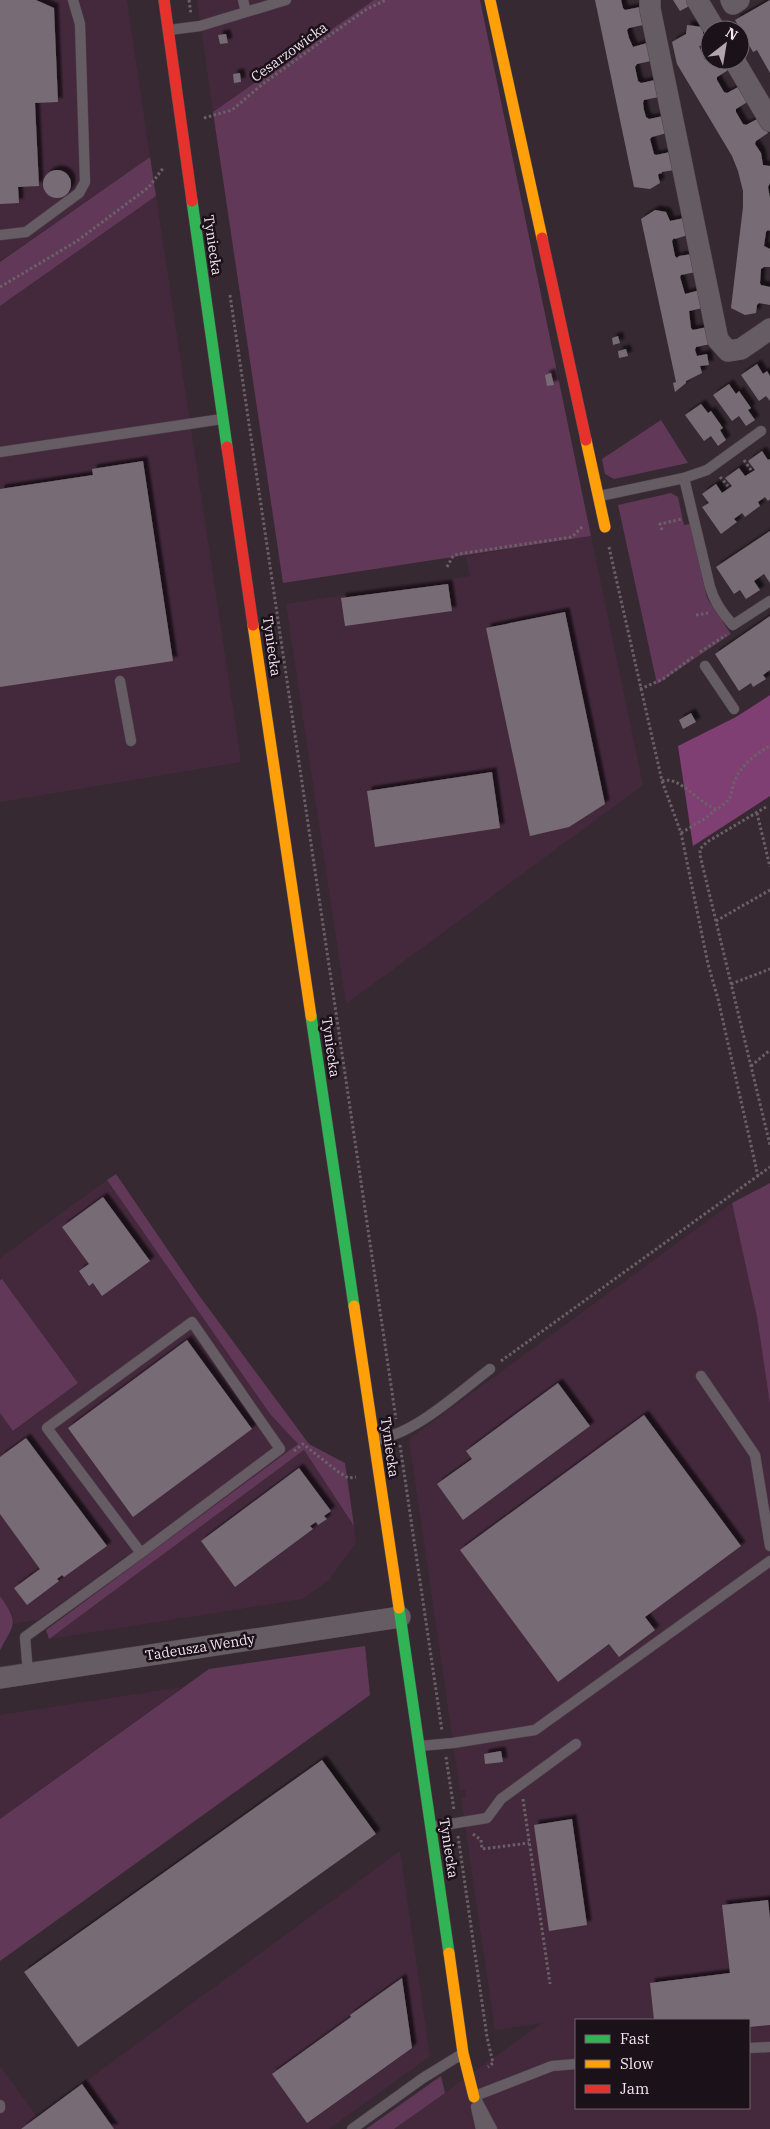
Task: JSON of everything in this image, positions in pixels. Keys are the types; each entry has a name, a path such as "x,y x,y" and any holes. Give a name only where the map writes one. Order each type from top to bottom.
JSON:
{"street":[{"name":"Tyniecka","path":"164,0 223,419 463,2053 474,2096"},
{"path":"490,0 604,527"},
{"path":"650,0 650,9 718,340 728,351 741,349 770,328"},
{"path":"697,0 710,20"},
{"path":"731,0 733,4 739,0"},
{"path":"740,70 770,121"},
{"name":"Tadeusza Wendy","path":"0,1678 400,1617"}],"lane":[{"path":"0,235 26,232 79,193 85,182 80,24 73,0"},
{"path":"243,0 246,12"},
{"path":"168,30 192,28 286,0"},
{"path":"0,452 223,419"},
{"path":"598,502 707,470 760,431"},
{"path":"684,478 714,600 722,614 733,625 770,601"},
{"path":"704,666 734,709"},
{"path":"120,681 131,741"},
{"path":"28,1673 25,1637 141,1553 280,1448 192,1322 46,1428 141,1553"},
{"path":"374,1440 398,1434 431,1413 490,1369"},
{"path":"701,1376 755,1456 770,1546"},
{"path":"419,1746 535,1730 770,1561"},
{"path":"431,1828 487,1818 501,1799 576,1744"},
{"path":"750,2048 770,2047"},
{"path":"352,2129 423,2078 463,2053"},
{"path":"474,2096 552,2066 575,2064"},
{"path":"474,2096 481,2129"},
{"path":"474,2096 492,2129"}],"path":[{"path":"189,0 192,28"},
{"name":"Cesarzowicka","path":"203,108 204,118 232,110 264,83 333,33 367,9 386,0"},
{"path":"0,287 77,241 149,187 164,166"},
{"path":"229,286 487,2037 493,2063"},
{"path":"742,457 751,470"},
{"path":"718,474 728,486"},
{"path":"447,567 454,556 458,554 572,537 598,502"},
{"path":"662,530 660,524 685,518"},
{"path":"604,527 662,781 681,832 708,964 718,999 758,1176"},
{"path":"640,689 663,679 728,633 733,625"},
{"path":"681,832 706,818 730,798 736,776 756,753 770,746"},
{"path":"662,781 668,779 676,781 701,802 717,809"},
{"path":"766,808 708,842 700,849 700,854 770,1145"},
{"path":"757,813 770,866"},
{"path":"716,921 770,890"},
{"path":"731,984 770,969"},
{"path":"751,1066 770,1050"},
{"path":"490,1369 770,1167"},
{"path":"337,1471 348,1478"},
{"path":"521,1785 550,1984"},
{"path":"458,1836 470,1833 476,1836 481,1840 482,1849 529,1843"}],"shaded area":[{"path":"0,0 127,0 150,157 0,261"},
{"path":"197,0 374,0 213,112"},
{"path":"374,0 480,0 591,536 283,583 213,112"},
{"path":"150,157 156,196 0,306 0,262"},
{"path":"156,196 241,762 0,802 0,306"},
{"path":"661,420 688,463 614,479 605,474 602,459"},
{"path":"671,493 678,497 684,525 690,524 707,598 731,634 657,684 618,505"},
{"path":"591,536 643,785 346,1004 286,604 470,576 466,556"},
{"path":"770,695 770,796 693,846 678,746 736,717"},
{"path":"116,1174 198,1294 309,1444 345,1463 354,1526 304,1450 49,1639 46,1630 298,1444 270,1414 107,1180"},
{"path":"107,1180 270,1414 298,1444 136,1564 127,1555 39,1619 14,1624 12,1613 0,1596 0,1413 14,1431 78,1383 0,1277 0,1258"},
{"path":"770,1183 770,1404 757,1317 732,1203"},
{"path":"732,1203 757,1317 770,1404 770,2129 394,2129 542,2023 495,2030 461,1798 466,1797 465,1790 460,1790 409,1439"},
{"path":"2,1279 78,1383 13,1431 0,1413 0,1280"},
{"path":"304,1450 354,1526 356,1543 329,1580 303,1599 49,1639"},
{"path":"0,1596 10,1612 13,1623 0,1650"},
{"path":"365,1646 370,1695 0,1961 0,1819 209,1669"},
{"path":"183,1687 0,1819 0,1715"},
{"path":"400,1851 430,2056 329,2129 0,2129 0,2066 37,2117"},
{"path":"441,2076 445,2093 394,2129 366,2129"}],"building":[{"path":"0,0 36,0 54,8 58,102 35,103 39,186 18,187 19,203 0,204"},
{"path":"595,0 621,0 625,10 640,7 643,25 627,30 633,47 647,43 651,61 637,64 635,67 638,81 641,83 655,80 659,97 644,100 644,110 646,117 649,119 663,116 667,133 650,139 654,154 670,152 674,170 660,173 658,175 660,183 650,189 634,187"},
{"path":"673,0 688,0 691,5 680,11"},
{"path":"770,0 770,73 757,50 753,52 750,47 750,20 735,20"},
{"path":"687,25 700,27 700,70 728,70 717,77 717,80 724,92 727,93 740,86 749,101 736,109 743,124 746,125 759,118 768,133 756,141 755,144 761,153 763,165 770,166 770,183 768,187 770,231 766,232 764,246 770,249 770,267 761,269 760,283 770,287 770,305 759,303 756,313 745,315 731,308 743,207 743,191 732,156 677,64 672,42 686,34"},
{"path":"226,34 228,43 220,44 218,35"},
{"path":"240,73 241,82 234,83 233,74"},
{"path":"57,170 67,174 71,184 67,194 57,198 47,194 43,184 47,174"},
{"path":"655,210 666,212 670,221 684,218 688,235 674,238 672,241 675,256 677,258 692,254 696,272 681,275 680,277 685,294 700,290 703,308 689,311 691,328 693,330 707,327 711,344 696,347 695,350 697,356 707,354 709,365 700,366 702,373 686,381 675,392 673,383 676,382 641,219"},
{"path":"618,336 620,343 613,345 612,338"},
{"path":"626,349 628,356 619,358 618,351"},
{"path":"757,364 763,374 767,371 770,376 770,401 766,396 759,401 741,375"},
{"path":"551,373 554,385 547,386 545,375"},
{"path":"729,384 736,394 739,391 751,408 748,410 755,420 746,426 739,416 732,421 713,395"},
{"path":"701,404 708,413 711,411 723,428 720,430 726,440 718,446 711,436 704,441 685,415"},
{"path":"762,451 768,460 770,459 770,499 768,501 765,497 758,502 760,506 745,517 742,513 734,519 737,522 721,534 702,507 709,503 702,494 716,484 722,493 732,486 725,478 739,468 745,476 755,470 748,461"},
{"path":"143,461 173,661 0,687 0,489 93,475 92,469"},
{"path":"770,531 770,583 764,574 754,581 760,590 746,599 740,590 734,594 716,567"},
{"path":"448,584 452,611 345,626 341,598"},
{"path":"565,612 605,804 569,827 530,836 486,628"},
{"path":"770,616 770,670 763,675 766,679 753,687 751,683 739,691 715,654"},
{"path":"691,713 696,722 683,729 679,720"},
{"path":"492,772 500,828 375,847 367,791"},
{"path":"103,1197 150,1261 102,1296 93,1283 89,1286 79,1271 89,1264 62,1227"},
{"path":"187,1340 252,1429 133,1517 68,1428"},
{"path":"558,1383 590,1426 463,1520 437,1484 472,1459 466,1451"},
{"path":"644,1415 741,1546 645,1617 655,1630 619,1657 609,1644 558,1682 460,1550"},
{"path":"26,1438 107,1546 64,1577 62,1575 57,1579 59,1581 27,1605 14,1588 40,1569 0,1514 0,1457"},
{"path":"299,1468 331,1511 324,1516 327,1519 318,1525 316,1522 310,1526 313,1529 235,1587 201,1541"},
{"path":"501,1751 503,1762 485,1764 484,1754"},
{"path":"322,1760 376,1834 78,2047 24,1972"},
{"path":"572,1819 587,1925 549,1931 534,1825"},
{"path":"768,1900 770,1919 770,2025 750,2027 750,2019 654,2019 650,1983 730,1973 722,1905"},
{"path":"402,1978 412,2048 307,2123 272,2074"},
{"path":"82,2084 114,2129 21,2129"}],"traffic: fast":[{"path":"192,201 227,447"},
{"path":"311,1016 354,1306"},
{"path":"399,1608 449,1953"}],"traffic: slow":[{"path":"490,0 542,238"},
{"path":"586,440 605,527"},
{"path":"253,625 311,1016"},
{"path":"354,1306 399,1608"},
{"path":"449,1953 463,2053 474,2097"}],"traffic: jam":[{"path":"164,0 192,201"},
{"path":"542,238 586,440"},
{"path":"227,447 253,625"}]}
